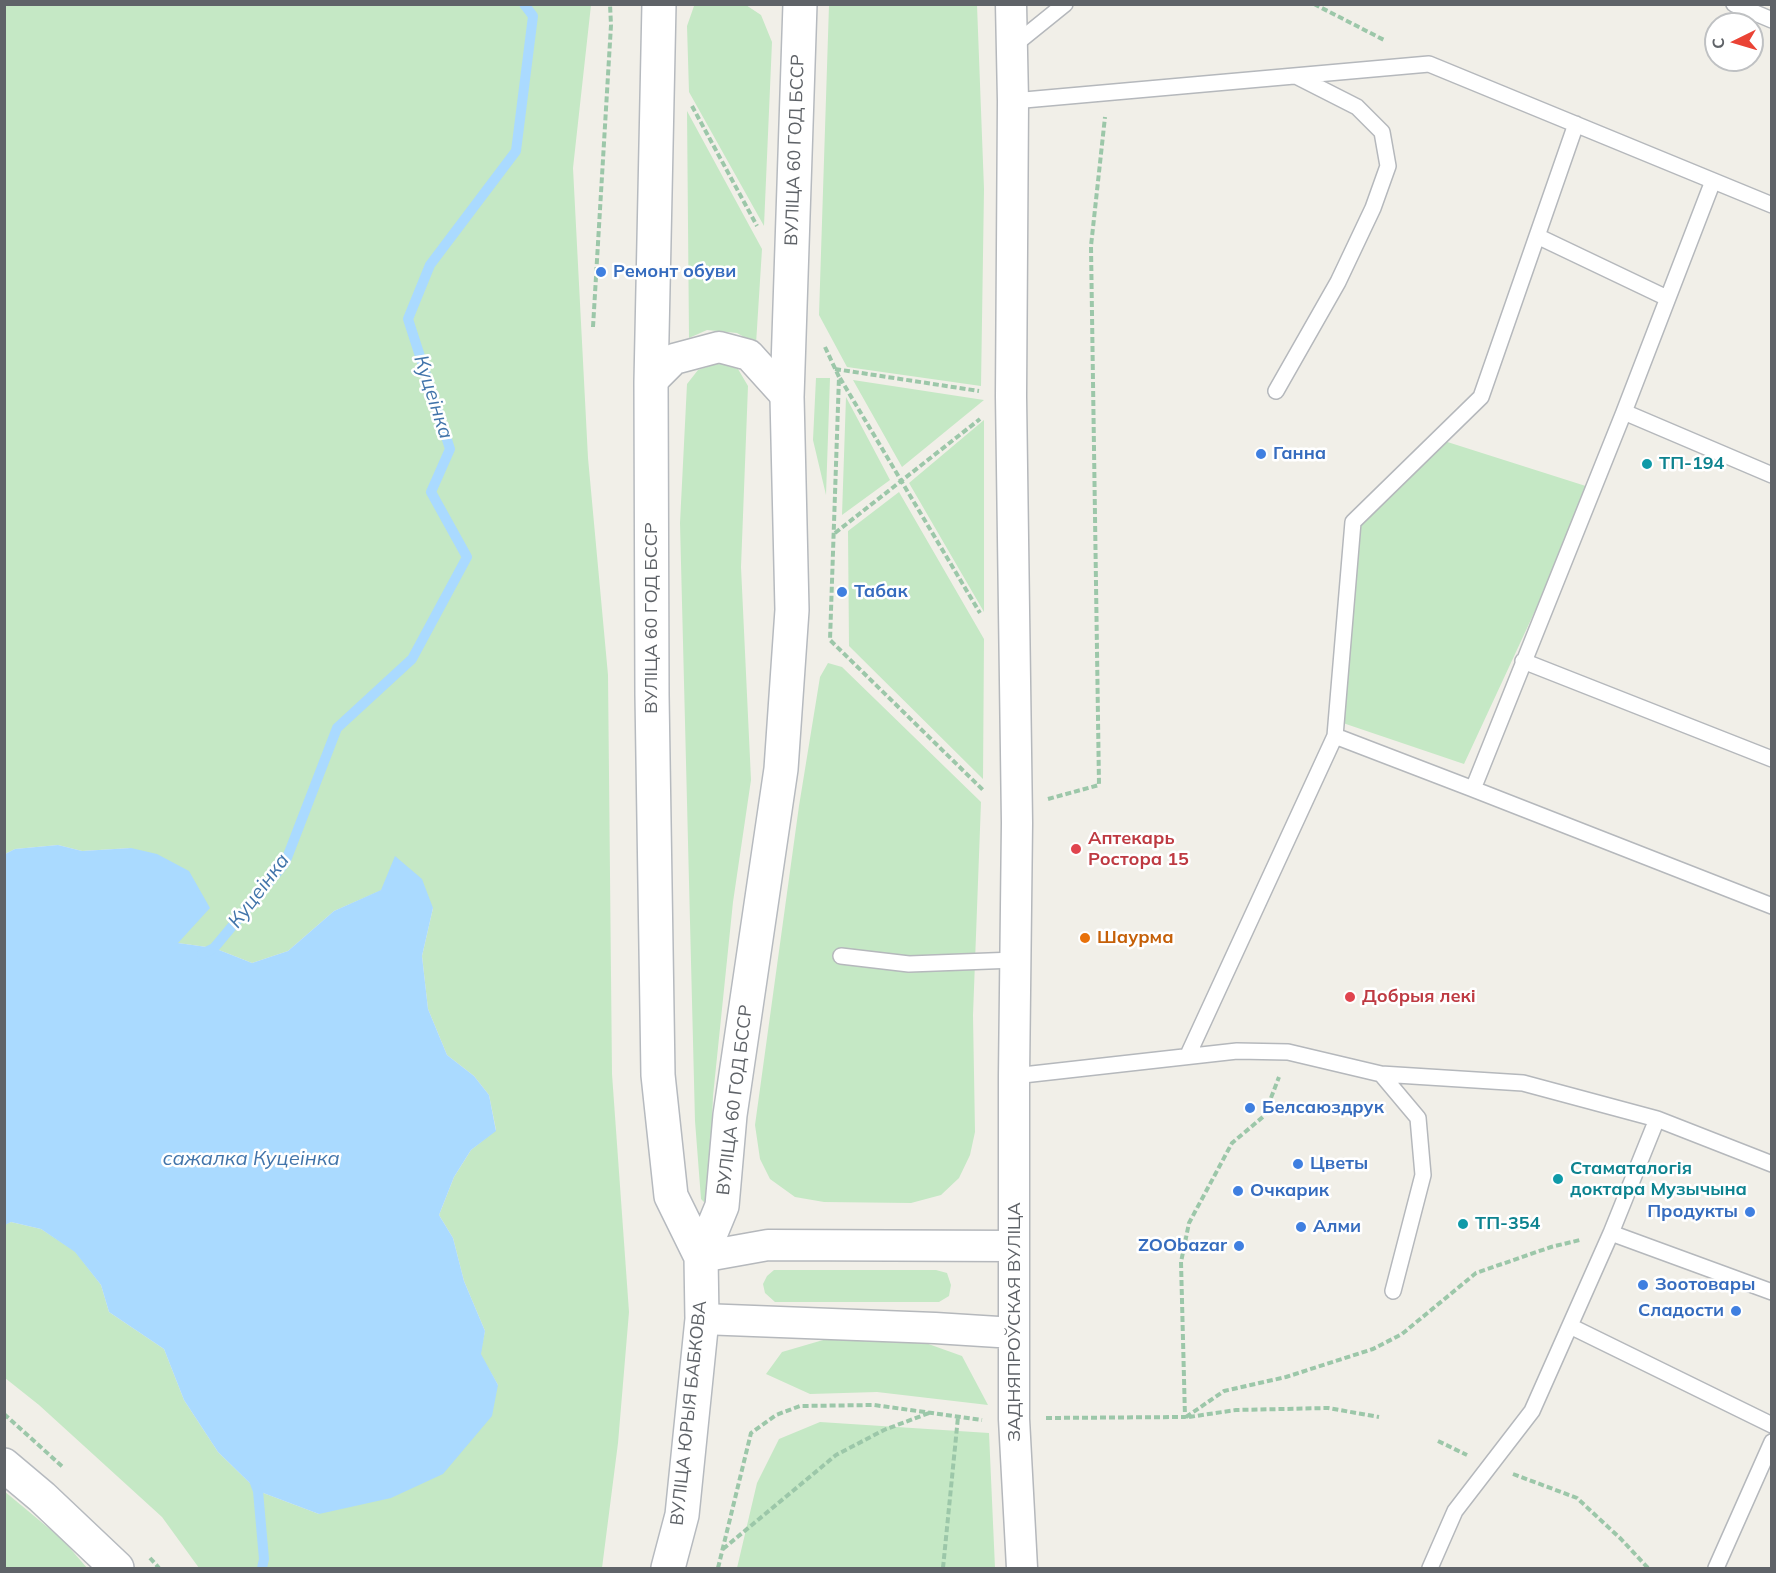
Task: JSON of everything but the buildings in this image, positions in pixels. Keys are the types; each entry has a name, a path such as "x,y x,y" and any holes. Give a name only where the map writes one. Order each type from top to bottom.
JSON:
{"main road":[{"name":"ВУЛІЦА 60 ГОД БССР","path":"659,4 651,382 652,694 658,1075 670,1196 701,1257"},
{"name":"ВУЛІЦА 60 ГОД БССР","path":"701,1257 722,1206 730,1115 781,769 792,610 787,397 800,4"},
{"name":"ВУЛІЦА ЮРЫЯ БАБКОВА","path":"668,1569 682,1515 702,1319 701,1257"},
{"path":"4,1465 117,1569"}],"street":[{"name":"ЗАДНЯПРОЎСКАЯ ВУЛІЦА","path":"1011,4 1013,101 1011,396 1017,823 1014,1419 1022,1569"},
{"path":"651,382 674,359 719,346 749,355 787,397"},
{"path":"701,1257 768,1245 1014,1246"},
{"path":"702,1319 1014,1333"}],"lane":[{"path":"1012,46 1065,4"},
{"path":"1734,4 1772,20"},
{"path":"1013,101 1429,64 1772,205"},
{"path":"1276,391 1338,282 1373,208 1388,166 1382,132 1357,106 1296,76"},
{"path":"1188,1055 1335,736 1353,522 1481,397 1576,124"},
{"path":"1473,789 1624,412 1713,181"},
{"path":"1537,236 1667,297"},
{"path":"1624,412 1772,475"},
{"path":"1523,661 1772,759"},
{"path":"1335,736 1772,906"},
{"path":"841,956 909,964 1016,960"},
{"path":"1014,1076 1188,1055 1237,1051 1288,1052 1381,1074 1523,1083 1657,1119 1772,1164"},
{"path":"1381,1074 1418,1118 1423,1175 1393,1291"},
{"path":"1430,1569 1455,1512 1532,1411 1611,1233 1657,1119"},
{"path":"1611,1233 1772,1292"},
{"path":"1570,1326 1772,1425"},
{"path":"1716,1569 1772,1442"}],"path":[{"path":"593,327 611,25 610,4"},
{"path":"1314,4 1429,64"},
{"path":"1042,800 1100,785 1091,246 1108,93"},
{"path":"690,103 758,226"},
{"path":"825,347 839,377 983,617"},
{"path":"835,369 1011,396"},
{"path":"839,377 830,640 984,792 984,780"},
{"path":"834,533 1011,396"},
{"path":"1185,1417 1181,1262 1189,1222 1232,1143 1264,1116 1288,1052"},
{"path":"1185,1417 1224,1391 1286,1377 1373,1349 1402,1334 1476,1273 1551,1247 1611,1233"},
{"path":"718,1569 751,1433 776,1415 800,1406 874,1405 982,1420"},
{"path":"1040,1418 1185,1417 1236,1410 1328,1408 1379,1417"},
{"path":"723,1549 836,1455 884,1430 930,1412"},
{"path":"943,1569 958,1417"},
{"path":"1490,1466 1576,1498 1621,1539 1648,1569"}],"green space":[{"path":"697,4 746,5 761,15 772,42 764,226 689,92 687,26 694,6"},
{"path":"4,5 591,5 573,168 588,458 608,675 612,1074 629,1312 618,1443 602,1568 199,1568 162,1517 39,1405 5,1378 4,1225 11,1222 41,1229 75,1251 101,1285 109,1312 164,1349 184,1400 218,1452 258,1491 319,1514 498,1385 480,1354 485,1331 464,1281 453,1238 439,1215 454,1177 471,1150 496,1130 489,1095 474,1076 447,1055 428,1009 422,956 433,908 382,890 334,911 288,951 252,963 214,948 178,943 131,848 82,851 58,845 15,849 5,854"},
{"path":"829,5 977,5 984,189 981,386 847,367 819,315"},
{"path":"687,111 762,249 756,344 737,333 707,330 689,338"},
{"path":"718,363 738,369 748,386 741,567 751,780 733,902 713,1096 709,1200 704,1202 701,1199 695,1121 680,523 687,384 698,370"},
{"path":"816,378 830,378 826,495 813,440"},
{"path":"853,380 984,400 902,467"},
{"path":"846,397 890,480 842,515"},
{"path":"984,420 984,612 909,483"},
{"path":"1438,439 1592,488 1464,764 1337,721 1353,522"},
{"path":"899,492 984,639 983,779 849,646 848,531"},
{"path":"828,663 842,667 981,802 973,1015 975,1132 970,1155 959,1178 941,1195 911,1203 824,1202 795,1197 770,1179 760,1159 755,1125 799,806 820,677"},
{"path":"774,1270 936,1270 947,1273 951,1285 949,1296 939,1302 775,1302 765,1293 763,1284"},
{"path":"830,1338 920,1341 962,1356 988,1405 877,1392 810,1394 766,1374 782,1352"},
{"path":"820,1422 989,1433 995,1568 737,1568 757,1483 779,1439"},
{"path":"4,1491 63,1540 87,1568 5,1568"}],"water":[{"name":"сажалка Куцеінка","path":"58,845 82,851 131,848 157,854 189,871 210,908 178,943 214,948 252,963 288,951 334,911 381,890 395,856 422,879 433,908 422,956 428,1009 447,1055 474,1076 489,1095 496,1131 471,1150 454,1177 439,1215 453,1238 464,1281 485,1331 481,1354 498,1385 492,1416 443,1474 391,1498 319,1514 258,1491 218,1452 184,1400 164,1349 109,1312 101,1285 75,1252 41,1229 11,1222 5,1225 5,854 15,849"}],"waterway":[{"name":"Куцеінка","path":"202,954 214,948 285,863 337,728 412,659 467,557 431,492 450,449 408,319 430,265 516,151 533,16 524,4"},
{"name":"Куцеінка","path":"254,1480 258,1491 264,1559 262,1568"}],"place":[{"name":"Ремонт обуви","path":"601,272"},
{"name":"Ганна","path":"1261,454"},
{"name":"ТП-194","path":"1647,464"},
{"name":"Табак","path":"842,592"},
{"name":"Аптекарь Ростора 15","path":"1076,849"},
{"name":"Шаурма","path":"1085,938"},
{"name":"Добрыя лекі","path":"1350,997"},
{"name":"Белсаюздрук","path":"1250,1108"},
{"name":"Цветы","path":"1298,1164"},
{"name":"Стаматалогія доктара Музычына","path":"1558,1179"},
{"name":"Очкарик","path":"1238,1191"},
{"name":"Продукты","path":"1750,1212"},
{"name":"ТП-354","path":"1463,1224"},
{"name":"Алми","path":"1301,1227"},
{"name":"ZOObazar","path":"1239,1246"},
{"name":"Зоотовары","path":"1643,1285"},
{"name":"Сладости","path":"1736,1311"}]}
